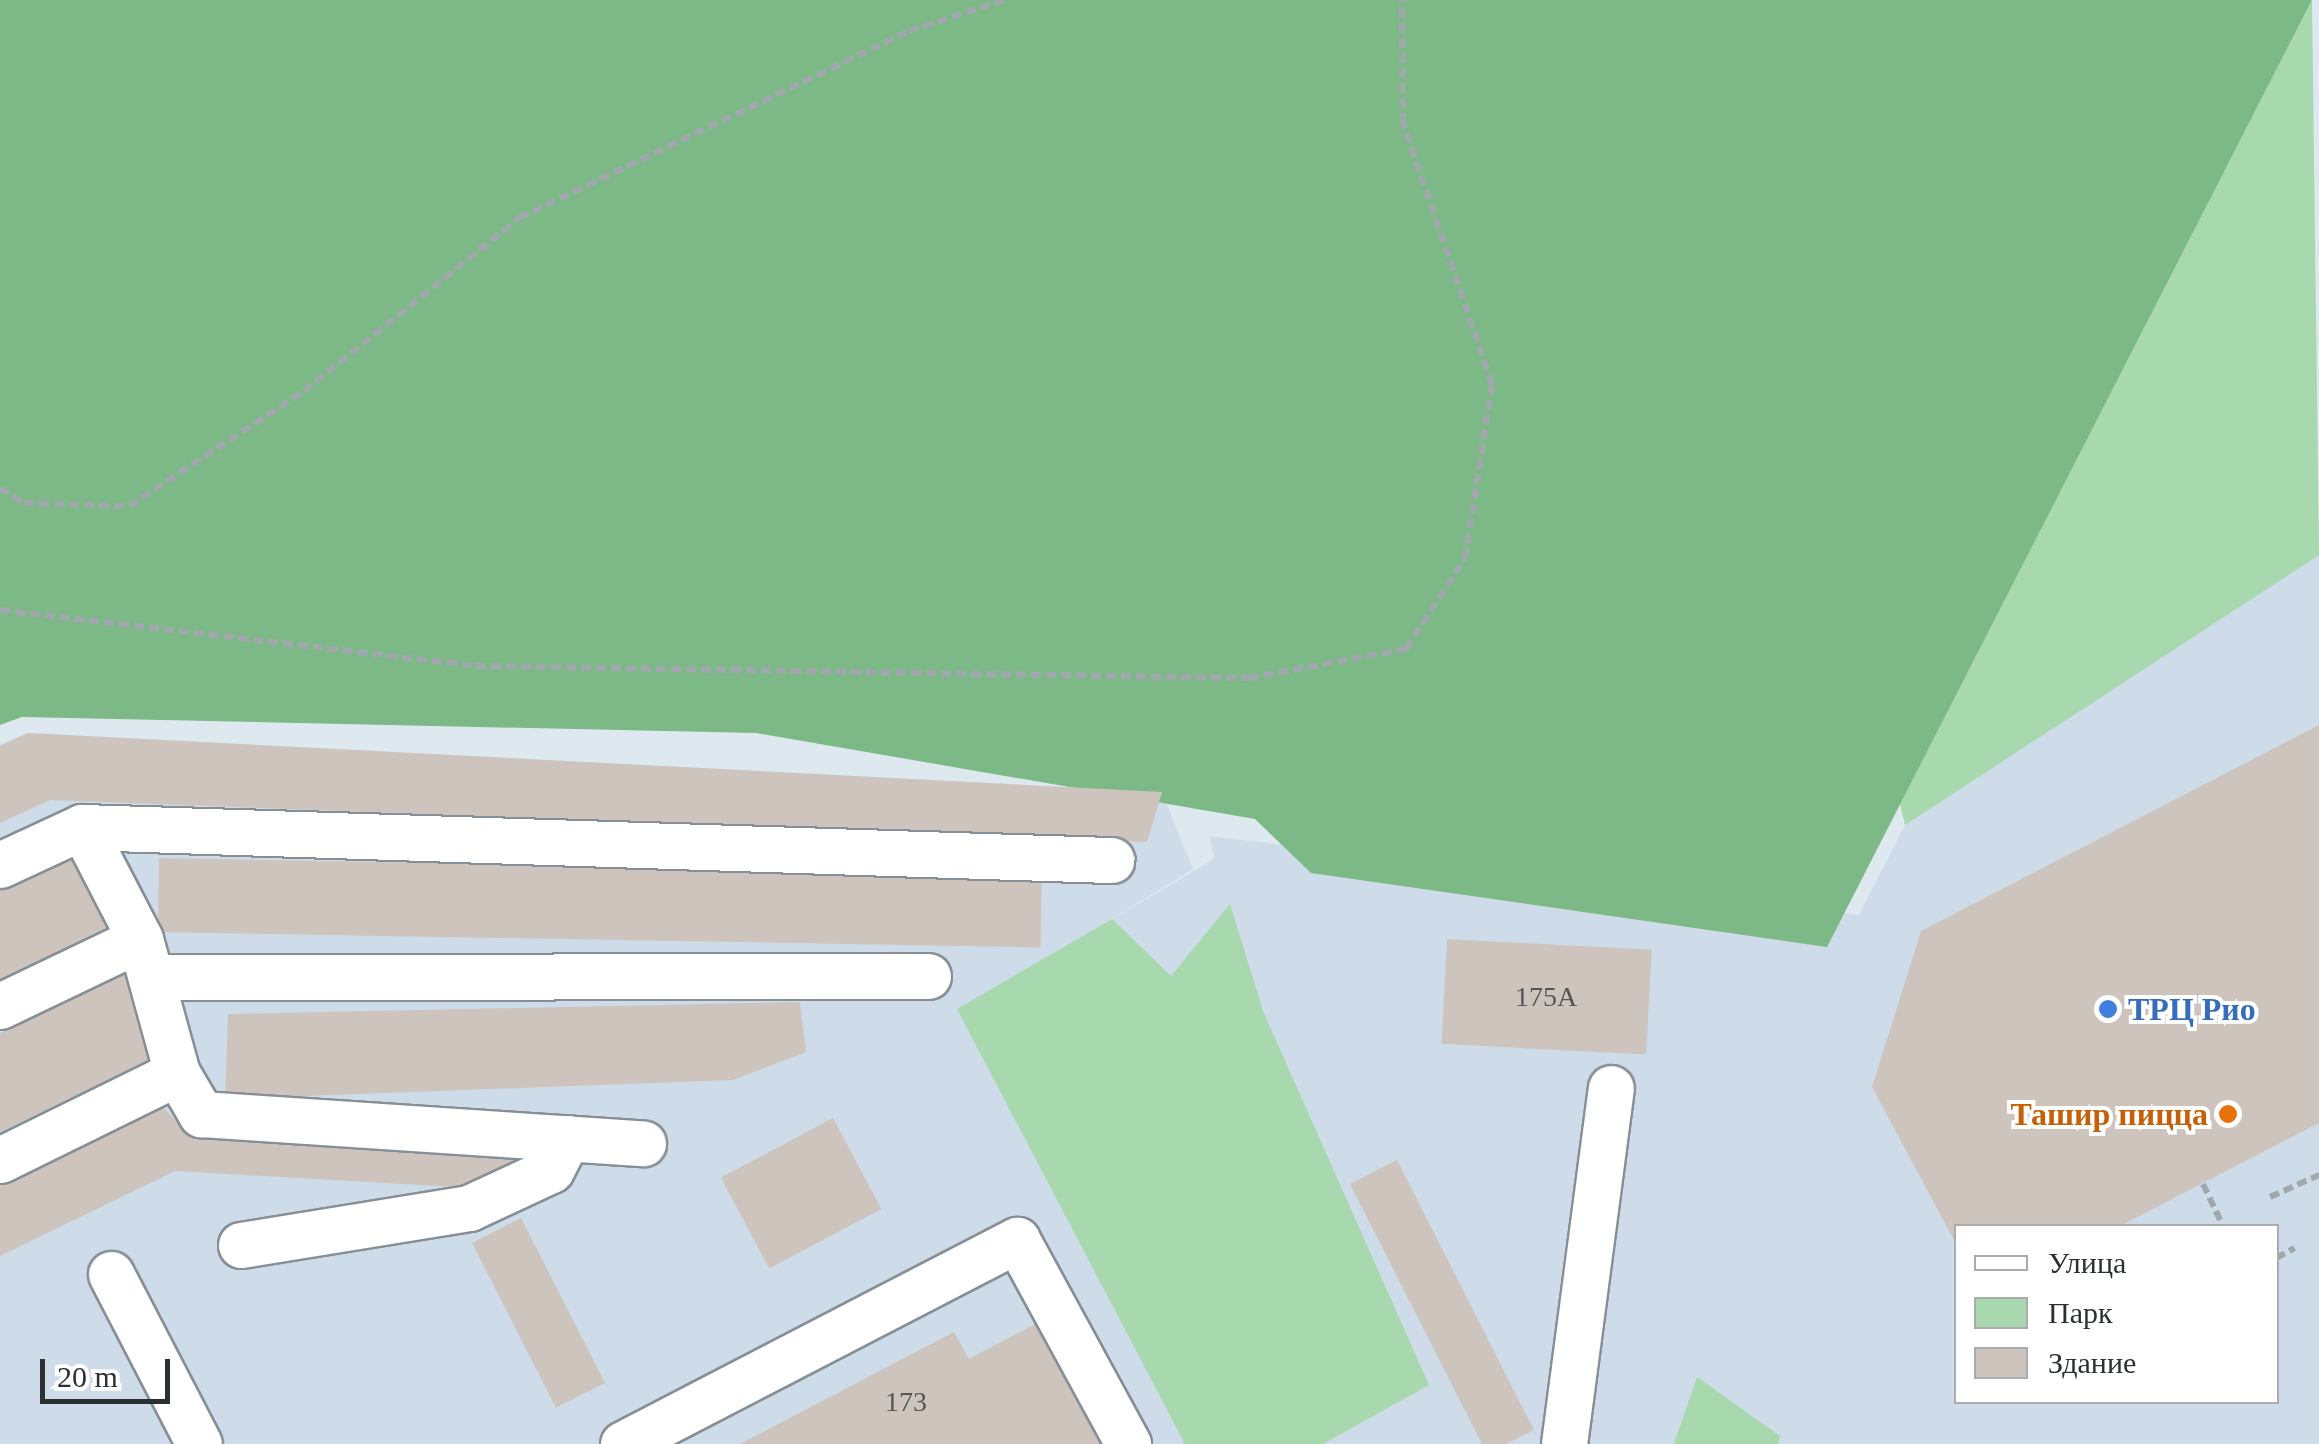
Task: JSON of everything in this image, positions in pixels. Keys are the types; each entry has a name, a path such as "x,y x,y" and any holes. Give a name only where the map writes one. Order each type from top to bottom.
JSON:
{"lane":[{"path":"0,864 82,828 1111,860"},
{"path":"82,828 147,958 177,1072 201,1114 643,1143"},
{"path":"0,1006 147,958 928,976"},
{"path":"0,1160 177,1072"},
{"path":"1564,1444 1611,1088"},
{"path":"241,1245 469,1208 551,1170 566,1138"},
{"path":"623,1444 1016,1240 1128,1444"},
{"path":"111,1274 199,1444"}],"path":[{"path":"0,488 24,503 129,506 304,391 519,218 909,31 1004,0"},
{"path":"0,610 476,666 1249,678 1406,649 1466,558 1492,384 1403,123 1402,0"},
{"path":"2270,1197 2319,1175"},
{"path":"2203,1184 2222,1224"},
{"path":"2279,1256 2294,1248"}],"shaded area":[{"path":"2319,551 2319,1444 0,1444 0,744 28,733 1162,792 1193,869 1092,931 1214,859 1210,836 1859,915 1905,825"}],"green space":[{"path":"0,0 2312,0 1827,947 1311,873 1255,819 756,733 22,717 0,725"},
{"path":"2312,0 2319,555 1905,825 1900,804"},
{"path":"1230,904 1263,1011 1429,1385 1323,1444 1185,1444 957,1009 1112,919 1171,976"},
{"path":"1697,1377 1780,1436 1778,1444 1674,1444"}],"building":[{"name":"ТРЦ Рио","path":"2319,725 2319,1123 2124,1224 1954,1224 1954,1240 1872,1087 1921,931"},
{"path":"28,733 1162,792 1147,842 50,800 0,823 0,746"},
{"path":"74,855 112,934 0,986 0,890"},
{"path":"159,858 1042,873 1041,947 158,932"},
{"path":"1447,939 1652,950 1646,1055 1442,1044"},
{"path":"130,971 169,1050 0,1132 0,1033"},
{"path":"800,1002 806,1052 733,1080 225,1099 228,1014"},
{"path":"160,1104 186,1131 532,1153 472,1188 175,1171 0,1256 0,1184"},
{"path":"833,1118 881,1209 769,1269 721,1178"},
{"path":"1397,1160 1534,1430 1506,1444 1482,1444 1350,1184"},
{"path":"521,1218 605,1383 556,1408 472,1243"},
{"path":"1039,1322 1105,1444 740,1444 954,1332 969,1359"}],"place":[{"name":"ТРЦ Рио","path":"2108,1009"},
{"name":"Ташир пицца","path":"2228,1114"}]}
